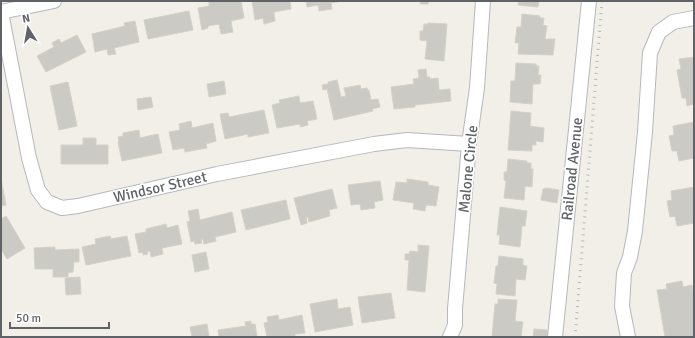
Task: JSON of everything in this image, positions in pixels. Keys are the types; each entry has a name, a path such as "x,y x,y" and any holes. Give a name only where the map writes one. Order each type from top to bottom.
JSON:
{"street":[{"path":"1,12 54,1"},
{"name":"Malone Circle","path":"450,337 455,325 455,309 469,144 477,88 483,1"},
{"name":"Railroad Avenue","path":"555,337 589,1"},
{"name":"Windsor Street","path":"1,12 30,158 38,190 47,202 62,208 78,206 217,174 374,144 407,140 469,144"},
{"path":"628,337 622,306 624,273 630,257 635,231 645,132 650,53 659,32 673,22 694,18"}],"building":[{"path":"241,1 244,18 231,21 233,32 221,34 219,24 208,26 208,28 202,30 198,8 209,6 209,2"},
{"path":"252,1 290,1 291,9 274,12 275,21 264,24 263,18 255,20"},
{"path":"306,1 342,1 331,3 332,9 319,11 318,5 307,7"},
{"path":"421,1 429,1 428,4 420,4"},
{"path":"519,1 539,1 538,7 518,5"},
{"path":"189,11 193,30 148,39 144,20"},
{"path":"522,14 540,16 540,18 544,18 543,25 547,26 545,39 555,39 553,55 518,54 519,43 515,43 517,27 521,27"},
{"path":"135,21 139,42 114,48 116,54 108,55 107,49 95,52 92,34 125,26 124,23"},
{"path":"424,24 447,24 444,61 425,59 427,41 420,40 420,31 423,31"},
{"path":"77,35 86,52 46,72 37,56 54,47 52,43 59,39 61,43"},
{"path":"694,57 694,104 687,106 686,98 682,98 677,70 681,69 679,59"},
{"path":"516,63 536,64 536,66 539,66 538,75 541,75 540,84 533,84 532,104 510,102 511,81 515,81"},
{"path":"426,69 427,77 430,77 430,79 438,78 439,90 450,89 451,101 394,109 391,87 414,84 413,79 419,78 418,70"},
{"path":"337,80 341,97 346,96 344,88 360,85 361,89 367,88 368,91 369,90 371,100 378,99 380,107 372,109 373,111 334,120 327,89 323,90 322,85"},
{"path":"224,81 226,94 209,97 207,84"},
{"path":"68,82 77,126 59,130 50,86"},
{"path":"299,96 300,103 313,101 317,119 307,121 308,125 300,127 300,124 277,128 272,105 280,103 279,100"},
{"path":"151,97 153,107 138,110 137,99"},
{"path":"264,110 269,133 248,137 248,134 225,139 220,114 228,113 229,117"},
{"path":"511,111 531,113 530,126 544,128 543,142 536,141 536,145 532,145 532,151 508,150"},
{"path":"191,121 192,128 213,123 216,141 206,144 207,148 185,152 184,148 173,150 169,132 180,130 179,124"},
{"path":"694,122 694,158 679,161 677,151 672,151 669,136 674,135 673,126"},
{"path":"139,130 140,138 158,134 162,153 122,161 118,137 123,136 123,133"},
{"path":"83,138 96,138 96,145 108,145 108,164 61,164 61,145 83,145"},
{"path":"508,159 527,161 527,163 531,163 531,169 533,169 532,187 525,186 524,200 504,198 506,181 504,180 504,172 507,172"},
{"path":"1,179 6,205 1,206"},
{"path":"407,179 428,182 428,185 439,187 436,206 426,205 425,211 413,209 414,203 393,200 396,182 407,183"},
{"path":"380,181 383,200 374,202 375,208 361,210 360,204 351,205 348,185"},
{"path":"694,187 694,223 677,226 675,216 670,217 667,201 672,200 671,191"},
{"path":"547,188 559,190 557,203 541,200 543,189"},
{"path":"332,189 337,208 329,210 330,216 309,222 308,217 306,218 307,223 301,225 294,198"},
{"path":"286,200 290,219 246,230 241,210"},
{"path":"500,207 527,211 525,226 522,226 520,247 499,244 500,235 497,235"},
{"path":"198,209 200,220 232,212 236,232 215,237 216,241 204,244 203,239 201,240 202,243 195,244 194,241 191,242 187,222 190,221 188,211"},
{"path":"6,216 25,248 7,259 1,249 1,219"},
{"path":"166,224 167,228 178,225 182,244 162,248 163,254 151,257 150,251 147,252 148,254 143,255 143,252 139,253 135,234 146,232 146,229"},
{"path":"110,236 111,239 127,236 131,256 86,265 82,247 96,244 95,239"},
{"path":"418,245 429,246 425,292 407,290 409,260 405,260 405,254 409,254 410,251 418,252"},
{"path":"55,247 55,250 79,249 79,262 74,262 73,272 68,273 68,277 53,277 53,269 35,269 34,248"},
{"path":"206,252 209,269 195,272 192,255"},
{"path":"499,256 523,259 523,265 527,266 525,280 516,279 515,296 496,294 497,284 494,283"},
{"path":"80,277 81,294 66,295 65,278"},
{"path":"682,281 683,287 692,285 694,297 694,337 665,337 657,290 667,289 666,284"},
{"path":"391,293 395,318 362,323 358,297"},
{"path":"337,299 338,309 350,307 353,325 315,332 310,304"},
{"path":"498,299 517,300 515,321 523,322 521,337 492,337 495,304 498,304"},
{"path":"278,315 279,320 302,315 305,333 295,334 295,337 267,337 264,323 268,322 267,317"},
{"path":"251,321 251,324 255,324 257,337 219,337 218,330 246,326 245,322"},
{"path":"207,324 209,337 192,337 190,327"},
{"path":"534,329 547,330 547,337 533,337"}],"railway":[{"path":"575,337 602,1"}]}
